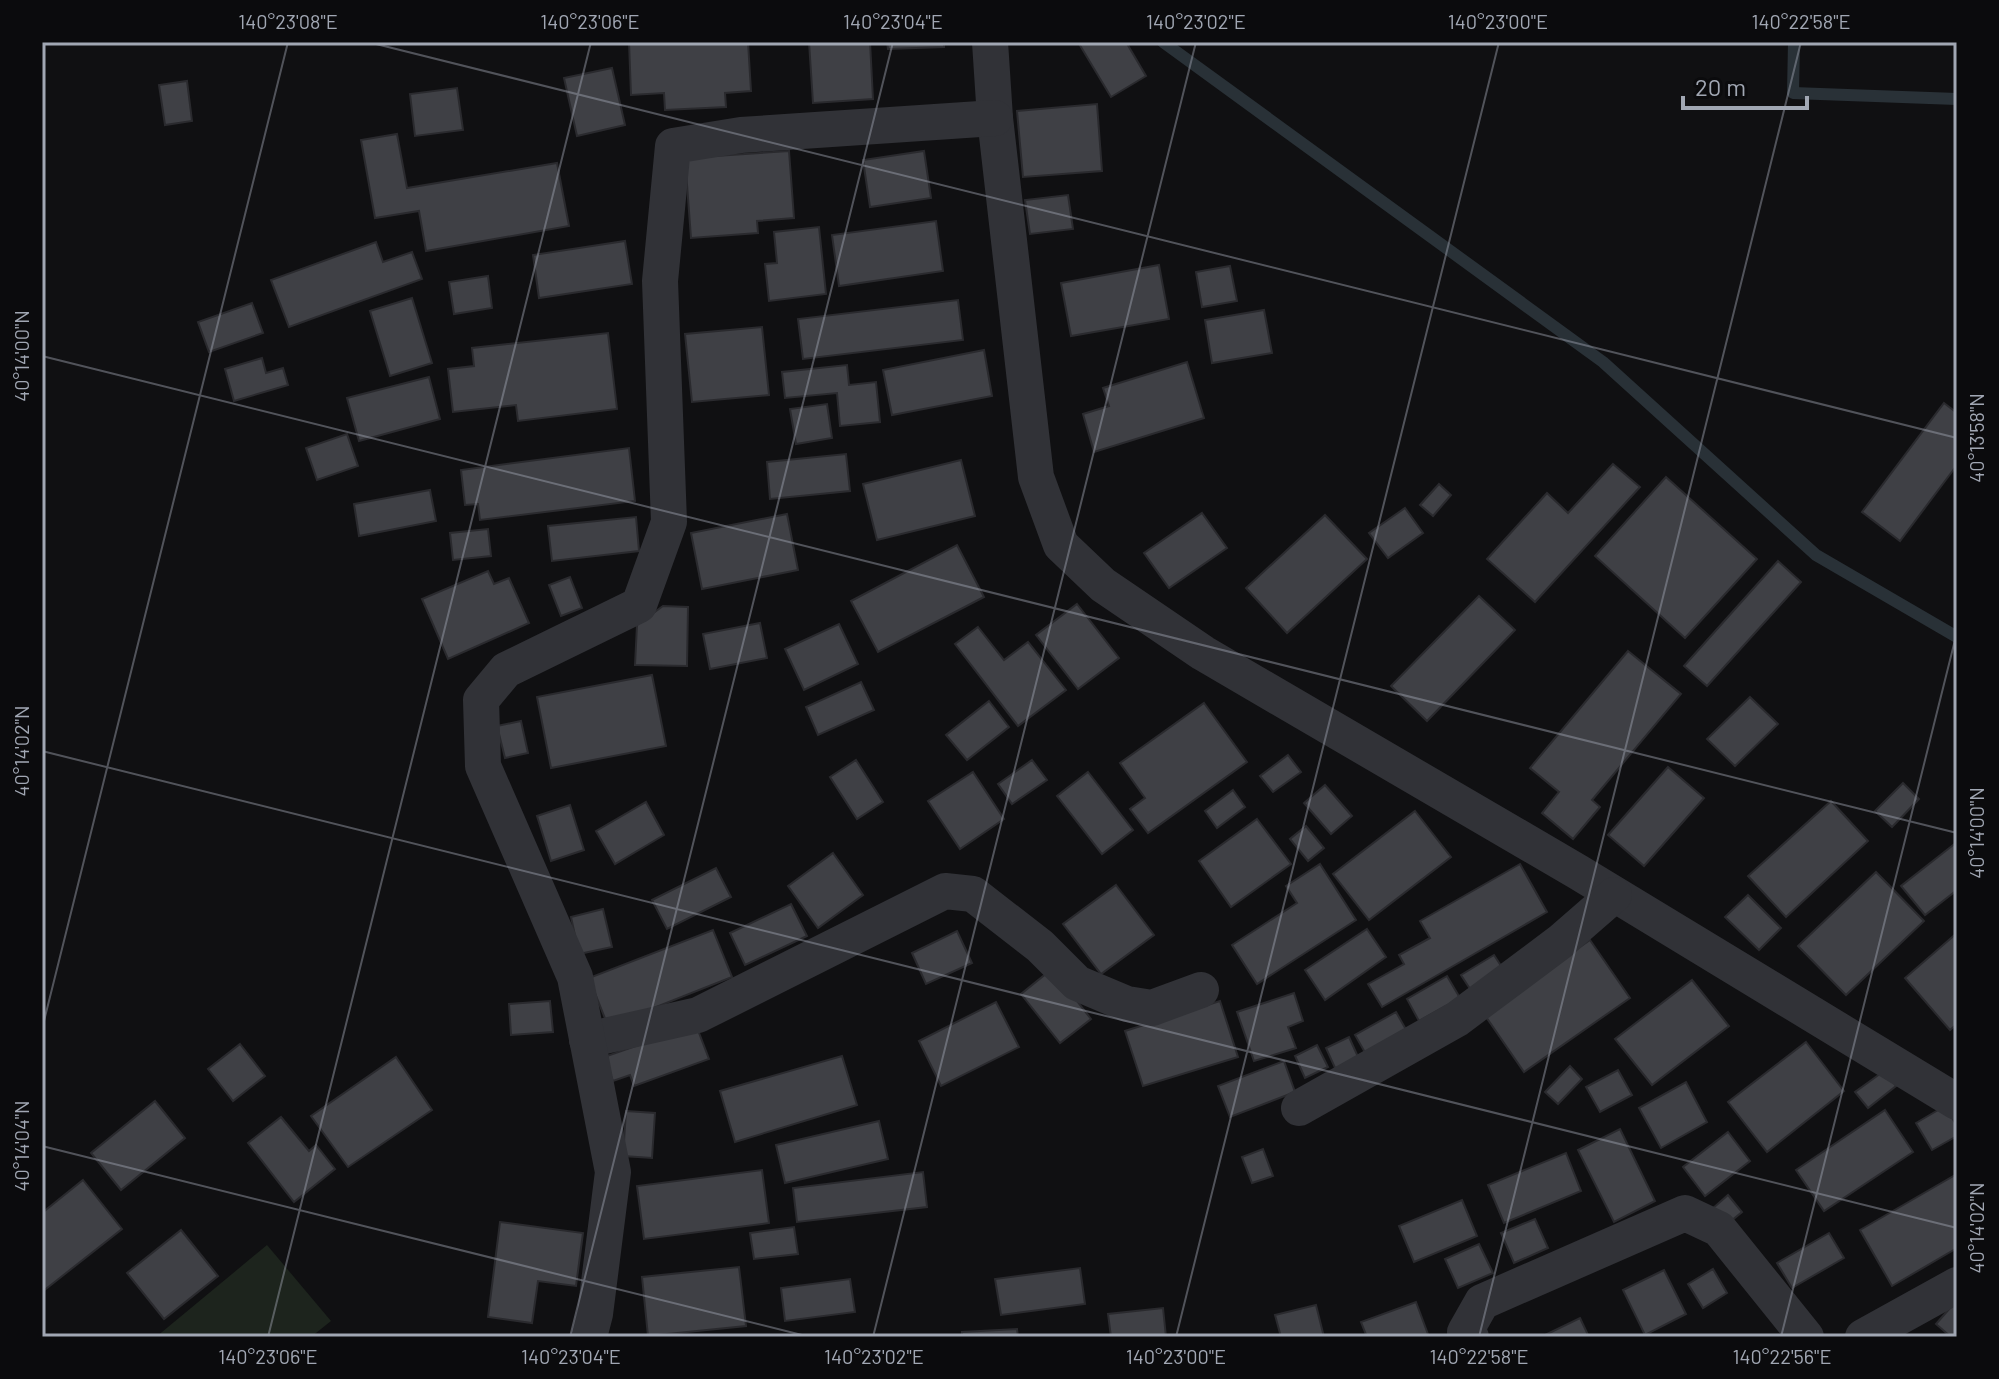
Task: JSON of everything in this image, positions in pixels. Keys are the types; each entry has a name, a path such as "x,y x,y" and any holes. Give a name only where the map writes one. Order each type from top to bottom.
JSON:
{"street":[{"path":"990,42 995,118 1036,477 1061,545 1103,585 1203,653 1957,1102"},
{"path":"589,1337 595,1314 613,1172 575,977 483,766 481,700 506,670 639,605 669,522 660,281 673,146 741,135 995,118"},
{"path":"587,1040 698,1015 945,891 973,894 1040,946 1077,983 1127,1004 1152,1008 1201,990"},
{"path":"1299,1108 1457,1019 1560,942 1614,895"},
{"path":"1471,1337 1465,1332 1482,1302 1685,1213 1719,1229 1806,1337"},
{"path":"1863,1337 1957,1285"}],"shaded area":[{"path":"267,1245 331,1321 311,1337 156,1337"}],"building":[{"path":"629,42 748,42 751,91 725,93 726,107 665,110 664,93 631,95"},
{"path":"809,42 870,42 873,99 813,103"},
{"path":"887,42 944,42 944,47 888,49"},
{"path":"1078,42 1126,42 1146,76 1111,97"},
{"path":"612,68 625,125 577,136 564,78"},
{"path":"187,81 192,121 165,125 159,85"},
{"path":"457,88 463,130 415,136 410,94"},
{"path":"1097,104 1102,171 1023,177 1017,111"},
{"path":"397,134 407,188 557,163 569,226 426,251 419,211 375,218 361,140"},
{"path":"789,151 794,218 757,221 758,233 691,238 685,158"},
{"path":"924,151 931,198 870,207 863,160"},
{"path":"1068,195 1073,229 1030,234 1025,200"},
{"path":"936,221 943,271 839,286 832,235"},
{"path":"819,227 826,294 769,301 765,264 777,263 774,232"},
{"path":"625,241 632,284 539,298 533,255"},
{"path":"376,242 383,262 412,252 422,279 289,327 271,280"},
{"path":"1159,265 1169,319 1071,336 1061,283"},
{"path":"1230,266 1237,301 1202,307 1196,272"},
{"path":"488,276 492,308 454,314 449,282"},
{"path":"412,298 432,363 390,376 370,311"},
{"path":"958,300 963,340 803,359 798,319"},
{"path":"252,303 263,333 209,352 198,322"},
{"path":"1264,310 1272,353 1212,363 1205,320"},
{"path":"762,327 769,395 692,402 685,334"},
{"path":"608,333 617,409 518,421 516,405 453,412 448,369 474,366 472,348"},
{"path":"984,350 992,396 892,415 883,370"},
{"path":"262,358 266,373 283,368 288,385 234,401 225,369"},
{"path":"1187,362 1204,418 1094,452 1083,414 1109,406 1103,388"},
{"path":"847,365 849,385 876,382 880,422 840,426 837,393 785,398 782,372"},
{"path":"429,377 440,419 359,441 347,398"},
{"path":"1944,403 1957,413 1957,465 1900,541 1862,512"},
{"path":"827,404 832,438 796,444 790,409"},
{"path":"347,434 358,466 317,480 306,448"},
{"path":"629,448 635,501 480,520 478,504 465,505 461,470"},
{"path":"846,454 850,491 770,499 767,462"},
{"path":"961,460 975,516 877,540 863,484"},
{"path":"1613,464 1640,487 1535,602 1487,559 1547,493 1568,513"},
{"path":"1666,477 1757,559 1685,638 1595,556"},
{"path":"1439,484 1451,495 1433,516 1420,505"},
{"path":"430,490 436,521 359,536 354,504"},
{"path":"1405,508 1423,533 1388,558 1369,533"},
{"path":"1202,513 1227,548 1169,588 1144,553"},
{"path":"787,514 798,570 702,589 691,533"},
{"path":"1325,515 1367,559 1287,633 1246,588"},
{"path":"636,517 639,551 552,561 548,526"},
{"path":"488,529 491,556 453,560 450,533"},
{"path":"957,545 984,597 878,652 851,601"},
{"path":"1778,561 1801,582 1707,686 1684,666"},
{"path":"488,571 494,584 509,578 529,623 448,659 422,599"},
{"path":"570,577 582,608 561,616 549,585"},
{"path":"1479,596 1515,630 1427,721 1391,686"},
{"path":"1077,604 1119,658 1078,689 1036,635"},
{"path":"663,606 688,607 687,666 635,665 637,625"},
{"path":"760,623 767,658 710,669 703,634"},
{"path":"839,624 858,664 804,690 785,649"},
{"path":"978,627 1004,660 1028,642 1066,690 1018,726 955,644"},
{"path":"1628,651 1681,694 1592,800 1600,807 1573,839 1542,813 1559,792 1530,768"},
{"path":"652,675 666,746 551,768 537,697"},
{"path":"861,682 874,710 818,735 806,707"},
{"path":"1750,697 1778,724 1735,766 1707,739"},
{"path":"989,701 1009,727 967,760 946,735"},
{"path":"1204,703 1247,762 1148,833 1130,809 1145,798 1120,763"},
{"path":"521,721 528,753 505,758 497,726"},
{"path":"1288,755 1301,772 1273,792 1260,776"},
{"path":"856,760 883,802 857,819 830,777"},
{"path":"1032,760 1047,780 1012,804 998,784"},
{"path":"1668,767 1704,798 1644,866 1608,835"},
{"path":"973,772 1004,819 960,849 928,801"},
{"path":"1088,772 1133,830 1102,854 1057,796"},
{"path":"1903,783 1919,799 1892,827 1875,811"},
{"path":"1325,785 1352,816 1331,834 1304,803"},
{"path":"1233,790 1245,807 1217,828 1205,811"},
{"path":"1831,801 1868,841 1786,917 1748,876"},
{"path":"646,802 664,835 615,864 596,831"},
{"path":"570,805 584,850 551,861 537,816"},
{"path":"1415,811 1451,857 1369,920 1333,874"},
{"path":"1257,819 1291,864 1231,907 1199,861"},
{"path":"1306,826 1324,848 1308,861 1290,839"},
{"path":"1957,842 1957,890 1925,915 1901,886"},
{"path":"833,853 863,895 818,928 788,886"},
{"path":"1320,864 1356,920 1257,984 1232,945 1297,903 1286,886"},
{"path":"1520,864 1547,912 1382,1007 1368,984 1404,964 1399,955 1430,938 1420,921"},
{"path":"716,868 731,897 667,929 652,900"},
{"path":"1876,872 1924,921 1846,995 1798,946"},
{"path":"1116,885 1154,935 1101,974 1063,924"},
{"path":"1748,895 1781,928 1759,950 1725,917"},
{"path":"791,904 807,936 745,965 730,933"},
{"path":"603,909 612,947 579,954 571,917"},
{"path":"1367,929 1386,957 1325,1000 1305,970"},
{"path":"713,930 732,977 608,1026 589,978"},
{"path":"957,931 972,963 926,984 912,953"},
{"path":"1957,933 1957,1024 1950,1030 1905,978"},
{"path":"1590,940 1630,998 1524,1072 1484,1014"},
{"path":"1494,955 1505,972 1472,992 1461,975"},
{"path":"1052,969 1091,1019 1060,1043 1021,994"},
{"path":"1447,976 1460,998 1419,1021 1407,999"},
{"path":"1692,980 1729,1026 1652,1085 1615,1039"},
{"path":"1294,993 1303,1021 1288,1027 1296,1048 1254,1061 1237,1012"},
{"path":"550,1001 553,1032 511,1035 509,1004"},
{"path":"1220,1001 1238,1057 1143,1086 1125,1031"},
{"path":"996,1002 1019,1047 941,1086 919,1041"},
{"path":"1396,1012 1408,1033 1367,1056 1355,1035"},
{"path":"696,1025 709,1059 634,1086 630,1075 613,1081 604,1057"},
{"path":"1349,1037 1359,1059 1336,1070 1326,1048"},
{"path":"1806,1042 1844,1091 1767,1152 1728,1102"},
{"path":"240,1044 265,1076 233,1101 208,1069"},
{"path":"1317,1045 1328,1067 1305,1078 1295,1056"},
{"path":"842,1056 857,1105 735,1142 720,1091"},
{"path":"396,1057 432,1110 348,1167 311,1116"},
{"path":"1284,1061 1295,1092 1230,1117 1218,1086"},
{"path":"1570,1066 1582,1079 1558,1104 1545,1092"},
{"path":"1618,1070 1632,1095 1600,1112 1586,1087"},
{"path":"1884,1071 1896,1086 1868,1108 1855,1092"},
{"path":"1686,1082 1707,1122 1661,1148 1639,1108"},
{"path":"155,1101 185,1138 121,1190 91,1153"},
{"path":"1945,1106 1957,1126 1957,1136 1932,1150 1916,1123"},
{"path":"1885,1110 1913,1152 1824,1211 1796,1170"},
{"path":"626,1111 655,1113 652,1158 623,1156"},
{"path":"281,1117 309,1151 316,1145 335,1169 294,1202 248,1143"},
{"path":"879,1121 888,1159 785,1183 776,1145"},
{"path":"1620,1129 1655,1201 1614,1222 1578,1150"},
{"path":"1728,1132 1750,1161 1705,1196 1683,1167"},
{"path":"1263,1149 1273,1176 1252,1183 1242,1157"},
{"path":"1566,1153 1581,1191 1504,1223 1488,1185"},
{"path":"762,1170 769,1223 644,1239 637,1186"},
{"path":"923,1172 927,1207 797,1222 793,1188"},
{"path":"1957,1174 1957,1248 1892,1286 1860,1230"},
{"path":"83,1180 122,1229 42,1292 42,1213"},
{"path":"1728,1195 1742,1212 1726,1225 1712,1209"},
{"path":"1462,1200 1477,1236 1414,1262 1399,1226"},
{"path":"1535,1219 1548,1248 1514,1263 1501,1233"},
{"path":"500,1222 583,1233 576,1286 538,1281 532,1323 488,1317"},
{"path":"794,1227 798,1254 754,1259 750,1233"},
{"path":"181,1230 218,1276 164,1319 127,1273"},
{"path":"1829,1233 1844,1258 1792,1288 1777,1263"},
{"path":"1479,1244 1493,1273 1458,1288 1445,1259"},
{"path":"739,1267 746,1326 648,1336 642,1277"},
{"path":"1080,1268 1085,1304 1001,1315 995,1279"},
{"path":"1713,1269 1727,1293 1703,1308 1688,1284"},
{"path":"1664,1270 1686,1314 1645,1335 1623,1290"},
{"path":"850,1279 855,1312 785,1321 781,1288"},
{"path":"1957,1300 1957,1337 1951,1337 1936,1324"},
{"path":"1416,1302 1429,1337 1367,1337 1361,1322"},
{"path":"1316,1305 1324,1337 1281,1337 1275,1315"},
{"path":"1163,1308 1166,1337 1111,1337 1108,1314"},
{"path":"1580,1318 1589,1337 1541,1337"},
{"path":"1017,1329 1018,1337 962,1337 962,1332"}],"waterway":[{"path":"1163,42 1603,362 1816,555 1957,637"},
{"path":"1794,42 1793,93 1957,99"}]}
